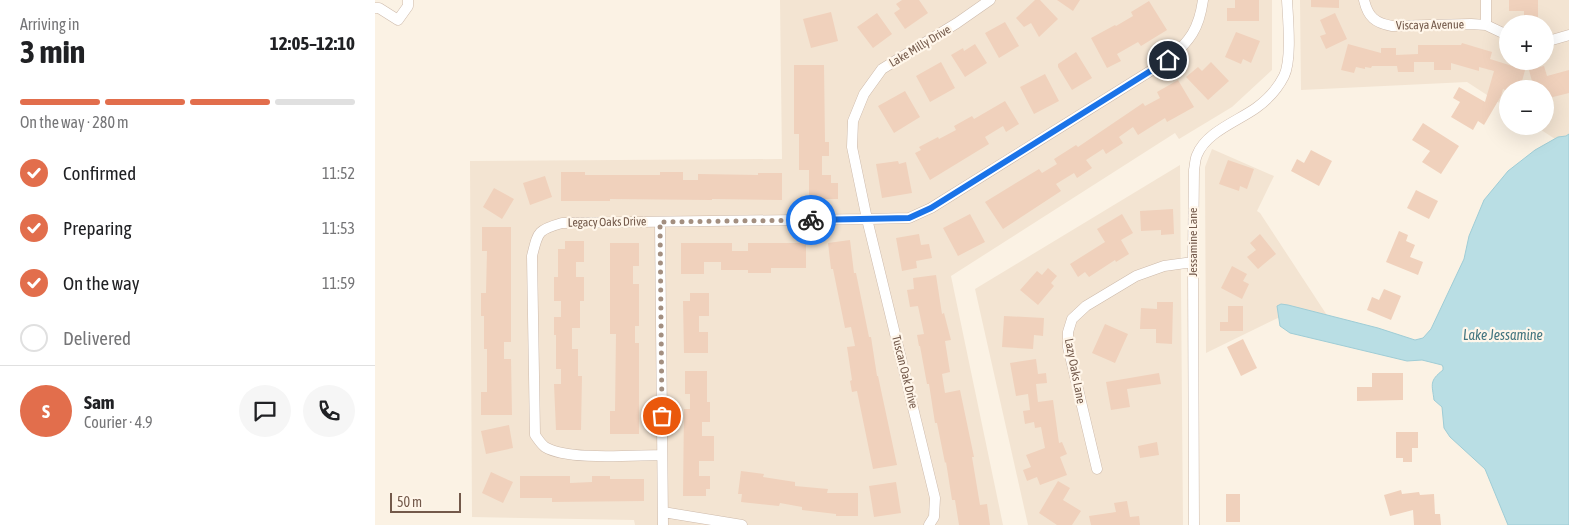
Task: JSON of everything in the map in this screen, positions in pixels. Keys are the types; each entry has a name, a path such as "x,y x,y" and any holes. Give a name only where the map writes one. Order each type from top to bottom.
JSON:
{"street":[{"path":"375,8 379,8 398,20 408,6 408,0"},
{"name":"Lake Milly Drive","path":"867,219 852,147 853,121 864,94 882,69 957,23 990,0"},
{"name":"Legacy Oaks Drive","path":"662,455 580,455 559,452 544,446 535,435 532,256 537,238 545,228 562,223 909,218 931,208 1168,60 1185,45 1195,30 1201,16 1203,0"},
{"name":"Jessamine Lane","path":"1194,525 1194,170 1197,155 1203,145 1221,129 1257,108 1273,93 1285,75 1288,55 1287,0"},
{"name":"Viscaya Avenue","path":"1364,0 1367,12 1380,24 1392,26 1471,24 1486,25 1499,32"},
{"path":"1486,0 1486,25"},
{"path":"1554,39 1569,35"},
{"name":"Tuscan Oak Drive","path":"867,219 935,498 933,517 929,525"},
{"path":"660,222 663,525"},
{"name":"Lazy Oaks Lane","path":"1097,469 1068,346 1068,332 1072,319 1086,306 1136,276 1164,266 1193,262"},
{"path":"663,512 742,525"}],"shaded area":[{"path":"780,0 1272,0 1272,70 1232,107 1179,139 1175,133 951,276 1003,525 635,525 634,520 472,517 470,161 782,159"},
{"path":"1300,0 1569,0 1569,148 1549,135 1554,135 1554,80 1499,80 1499,103 1467,82 1301,90"},
{"path":"1212,149 1274,176 1257,211 1336,329 1282,316 1206,353 1205,167"},
{"path":"1180,165 1183,525 1028,525 975,289"}],"water":[{"name":"Lake Jessamine","path":"1569,134 1569,525 1508,525 1485,469 1450,437 1444,428 1442,407 1434,400 1432,386 1435,377 1443,370 1442,365 1422,360 1407,361 1290,333 1280,326 1277,306 1281,304 1288,305 1378,328 1415,340 1423,338 1431,329 1464,259 1469,236 1484,200 1508,171 1535,150 1558,137"}],"building":[{"path":"902,0 919,0 928,13 905,29 894,13 900,9 896,4"},
{"path":"1035,0 1040,0 1058,19 1039,37 1031,23 1024,27 1016,18"},
{"path":"1057,0 1080,0 1073,11"},
{"path":"1235,0 1259,0 1259,21 1227,21 1227,8 1235,8"},
{"path":"1311,0 1339,0 1339,8 1311,7"},
{"path":"1509,0 1538,0 1538,15 1524,15 1524,11 1509,11"},
{"path":"1149,1 1167,30 1141,46 1138,42 1117,54 1121,61 1107,68 1091,38 1133,16 1131,12"},
{"path":"831,12 838,41 811,48 803,19"},
{"path":"877,13 892,34 873,48 857,27"},
{"path":"1335,13 1347,39 1326,49 1320,36 1326,34 1320,20"},
{"path":"1005,22 1019,46 999,58 985,33"},
{"path":"1236,32 1260,41 1251,63 1243,59 1241,64 1225,57"},
{"path":"1462,43 1492,52 1490,59 1499,62 1499,70 1525,70 1522,80 1499,80 1499,99 1484,125 1478,121 1473,130 1451,117 1460,102 1453,98 1459,87 1485,102 1494,71 1479,67 1479,71 1451,63 1451,70 1434,70 1434,62 1414,62 1414,72 1398,72 1397,66 1372,66 1371,68 1365,67 1365,69 1356,67 1354,73 1341,70 1348,44 1381,53 1381,48 1396,48 1396,55 1418,54 1418,45 1461,45"},
{"path":"975,44 987,63 965,77 951,55 963,48 964,51"},
{"path":"1076,52 1092,78 1072,90 1058,64"},
{"path":"941,62 955,88 930,102 916,76"},
{"path":"1211,62 1229,81 1208,100 1186,77 1198,67 1202,71"},
{"path":"794,65 824,65 825,142 829,142 829,156 822,156 822,175 831,175 831,183 838,183 838,199 809,199 809,170 799,170 799,134 794,134"},
{"path":"1529,70 1545,70 1547,76 1569,70 1569,93 1554,97 1554,80 1532,80"},
{"path":"1045,74 1059,101 1034,114 1020,87"},
{"path":"1178,80 1194,107 1167,122 1165,118 1138,135 1133,127 1119,137 1123,143 1106,154 1103,149 1086,160 1092,168 1077,178 1074,173 1056,184 1061,191 1003,229 985,202 1039,169 1042,173 1057,164 1054,159 1076,145 1078,147 1143,103 1145,106 1160,98 1157,92"},
{"path":"905,91 920,117 894,133 878,106"},
{"path":"1005,101 1019,124 1006,132 1003,126 985,137 989,144 930,180 915,153 921,150 919,147 956,130 954,126 972,116 974,119"},
{"path":"1423,123 1459,146 1441,174 1422,162 1430,151 1412,140"},
{"path":"1311,150 1332,161 1319,186 1291,171 1297,159 1304,163"},
{"path":"1228,160 1254,169 1247,189 1240,186 1239,191 1219,184"},
{"path":"898,161 899,164 906,162 912,193 882,198 876,164"},
{"path":"561,172 585,172 585,175 660,175 660,172 683,172 683,180 698,180 698,174 758,175 758,173 782,173 782,200 610,199 610,201 561,201"},
{"path":"545,176 552,197 530,205 523,183"},
{"path":"494,188 514,199 502,219 483,207"},
{"path":"1416,190 1438,201 1429,219 1407,208"},
{"path":"1173,209 1174,234 1161,235 1161,230 1141,231 1140,211"},
{"path":"970,214 985,242 958,256 943,228"},
{"path":"1122,214 1133,233 1121,240 1129,254 1116,262 1115,260 1089,277 1085,272 1078,277 1070,264 1105,242 1097,229"},
{"path":"482,227 511,227 511,342 504,342 504,359 511,359 512,415 481,415 481,392 487,392 487,349 484,349 484,316 481,316 481,293 486,293 487,251 482,251"},
{"path":"1399,231 1408,235 1406,241 1415,245 1410,257 1423,262 1418,275 1386,262"},
{"path":"919,234 921,245 929,244 932,258 916,261 917,268 902,271 896,238"},
{"path":"1260,234 1276,254 1258,269 1247,257 1256,250 1250,243"},
{"path":"850,240 854,273 856,273 869,337 871,337 877,376 897,465 873,469 857,391 852,392 850,381 852,380 847,347 855,346 851,327 845,328 833,269 831,269 828,243"},
{"path":"565,241 584,241 584,262 576,262 576,277 584,277 584,301 580,301 580,328 572,328 572,349 578,349 578,376 582,376 581,430 556,430 554,384 561,384 561,369 556,369 554,317 561,317 561,301 554,301 554,277 558,277 558,249 565,249"},
{"path":"610,243 639,243 639,266 633,266 633,284 639,284 639,326 635,326 635,343 639,343 639,434 610,434 610,411 615,411 616,334 610,334"},
{"path":"681,243 732,243 732,251 748,251 748,243 806,243 806,268 771,268 771,273 748,273 748,270 721,270 721,262 704,262 704,274 681,274"},
{"path":"1232,266 1247,274 1243,281 1249,284 1242,299 1221,288"},
{"path":"1048,268 1057,276 1051,283 1054,286 1038,305 1020,290 1037,271 1042,275"},
{"path":"936,275 942,314 944,313 951,340 945,341 950,372 942,374 945,393 960,390 974,457 972,457 980,505 987,504 990,525 959,525 955,500 952,500 937,423 935,423 929,384 927,384 917,335 924,334 918,306 910,307 907,290 914,289 913,278"},
{"path":"1384,289 1401,296 1391,320 1367,310 1372,297 1379,300"},
{"path":"690,293 709,293 709,316 699,316 699,332 708,332 708,353 684,353 683,301 690,301"},
{"path":"1157,302 1173,302 1172,344 1156,343 1156,329 1140,329 1141,308 1157,309"},
{"path":"1228,306 1243,306 1243,331 1220,331 1220,322 1228,322"},
{"path":"1004,316 1044,318 1043,336 1034,335 1033,349 1002,347"},
{"path":"1105,324 1128,334 1115,363 1092,353"},
{"path":"1243,339 1257,368 1241,376 1227,347"},
{"path":"1036,359 1038,374 1046,373 1047,383 1036,384 1038,402 1053,400 1059,443 1062,442 1067,454 1060,457 1067,475 1040,485 1037,477 1027,481 1023,470 1031,467 1026,455 1045,448 1041,427 1035,428 1034,422 1025,424 1023,411 1030,410 1028,394 1016,396 1010,363"},
{"path":"685,371 707,371 707,402 710,402 710,422 702,422 702,436 714,436 714,461 699,461 699,476 710,476 710,489 706,489 706,496 683,496 684,409 690,409 690,394 685,394"},
{"path":"1159,373 1161,384 1127,389 1130,407 1111,410 1106,382"},
{"path":"1372,373 1403,373 1403,400 1357,401 1357,387 1372,387"},
{"path":"509,425 513,448 486,454 481,431"},
{"path":"1396,432 1418,432 1418,448 1412,448 1412,462 1403,462 1403,458 1396,458"},
{"path":"1157,442 1159,455 1140,458 1138,446"},
{"path":"741,471 764,474 763,477 795,482 795,486 828,489 827,493 858,493 858,516 836,516 836,514 802,510 802,507 780,503 779,506 741,502 742,494 738,494"},
{"path":"491,472 513,482 503,503 482,493"},
{"path":"520,476 570,476 570,483 592,482 592,476 610,476 610,479 644,479 644,501 552,502 552,498 520,498"},
{"path":"1058,481 1070,488 1063,500 1081,511 1072,525 1057,525 1039,513"},
{"path":"896,482 901,513 874,517 869,486"},
{"path":"1401,490 1402,494 1419,492 1420,495 1434,494 1435,514 1440,514 1441,525 1414,525 1413,510 1390,516 1384,495"},
{"path":"1226,494 1240,494 1240,522 1226,522"},
{"path":"1127,501 1130,517 1139,516 1140,525 1091,525 1089,516 1116,512 1114,503"}],"way so far":[{"path":"662,416 660,222 811,220"}],"route":[{"path":"811,220 909,218 931,208 1168,60"}]}
